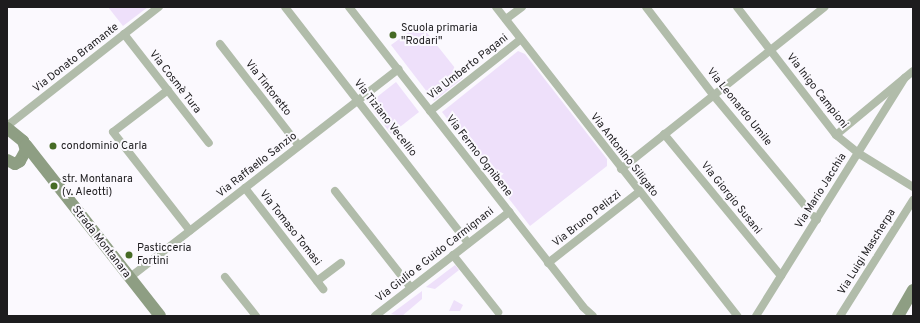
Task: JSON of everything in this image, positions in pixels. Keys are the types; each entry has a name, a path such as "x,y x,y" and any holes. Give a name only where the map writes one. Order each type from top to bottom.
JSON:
{"street":[{"name":"Via Donato Bramante","path":"7,127 159,7"},
{"name":"Via Tiziano Vecellio","path":"285,7 468,243"},
{"name":"Via Fermo Ognibene","path":"349,7 548,263 583,307 593,316"},
{"name":"Via Antonino Siligato","path":"496,7 520,40 736,316"},
{"path":"506,19 522,7"},
{"name":"Via Leonardo Umile","path":"646,7 714,96 817,220"},
{"name":"Via Inigo Campioni","path":"738,7 836,135 858,153 913,187"},
{"path":"621,170 664,134 825,7"},
{"name":"Via Cosmè Tura","path":"124,34 209,143"},
{"name":"Via Umberto Pagani","path":"430,111 520,40"},
{"name":"Via Tintoretto","path":"220,44 299,146"},
{"name":"Via Raffaello Sanzio","path":"129,278 398,69"},
{"name":"Via Mario Jacchia","path":"836,135 913,71"},
{"name":"Via Mario Jacchia","path":"756,316 905,78"},
{"path":"168,90 113,132 190,231"},
{"name":"Strada Montanara","path":"7,127 26,145 160,316"},
{"name":"Via Giorgio Susani","path":"664,134 781,276"},
{"path":"12,163 24,156 26,145"},
{"path":"12,163 43,168"},
{"name":"Via Tomaso Tomasi","path":"245,188 323,289"},
{"path":"335,191 411,288"},
{"name":"Via Bruno Pelizzi","path":"548,263 639,192"},
{"name":"Via Luigi Mascherpa","path":"840,316 913,200"},
{"name":"Via Giulio e Guido Carmignani","path":"375,316 509,212"},
{"path":"453,255 498,312"},
{"name":"Via Tomaso Tomasi","path":"317,281 341,263"},
{"path":"225,277 256,316"},
{"path":"898,316 913,290"}],"shaded area":[{"path":"108,7 148,7 123,26"},
{"path":"420,24 463,78 434,101 391,45"},
{"path":"518,51 525,54 607,159 607,166 530,226 442,112"},
{"path":"396,82 419,112 391,134 368,104"},
{"path":"455,265 459,270 435,289 426,287"},
{"path":"422,291 422,299 402,316 391,314"},
{"path":"454,300 463,305 460,311 449,311"}],"place":[{"name":"Scuola primaria \"Rodari\"","path":"393,35"},
{"name":"condominio Carla","path":"53,146"},
{"name":"str. Montanara (v. Aleotti)","path":"54,186"},
{"name":"Pasticceria Fortini","path":"129,255"}]}
